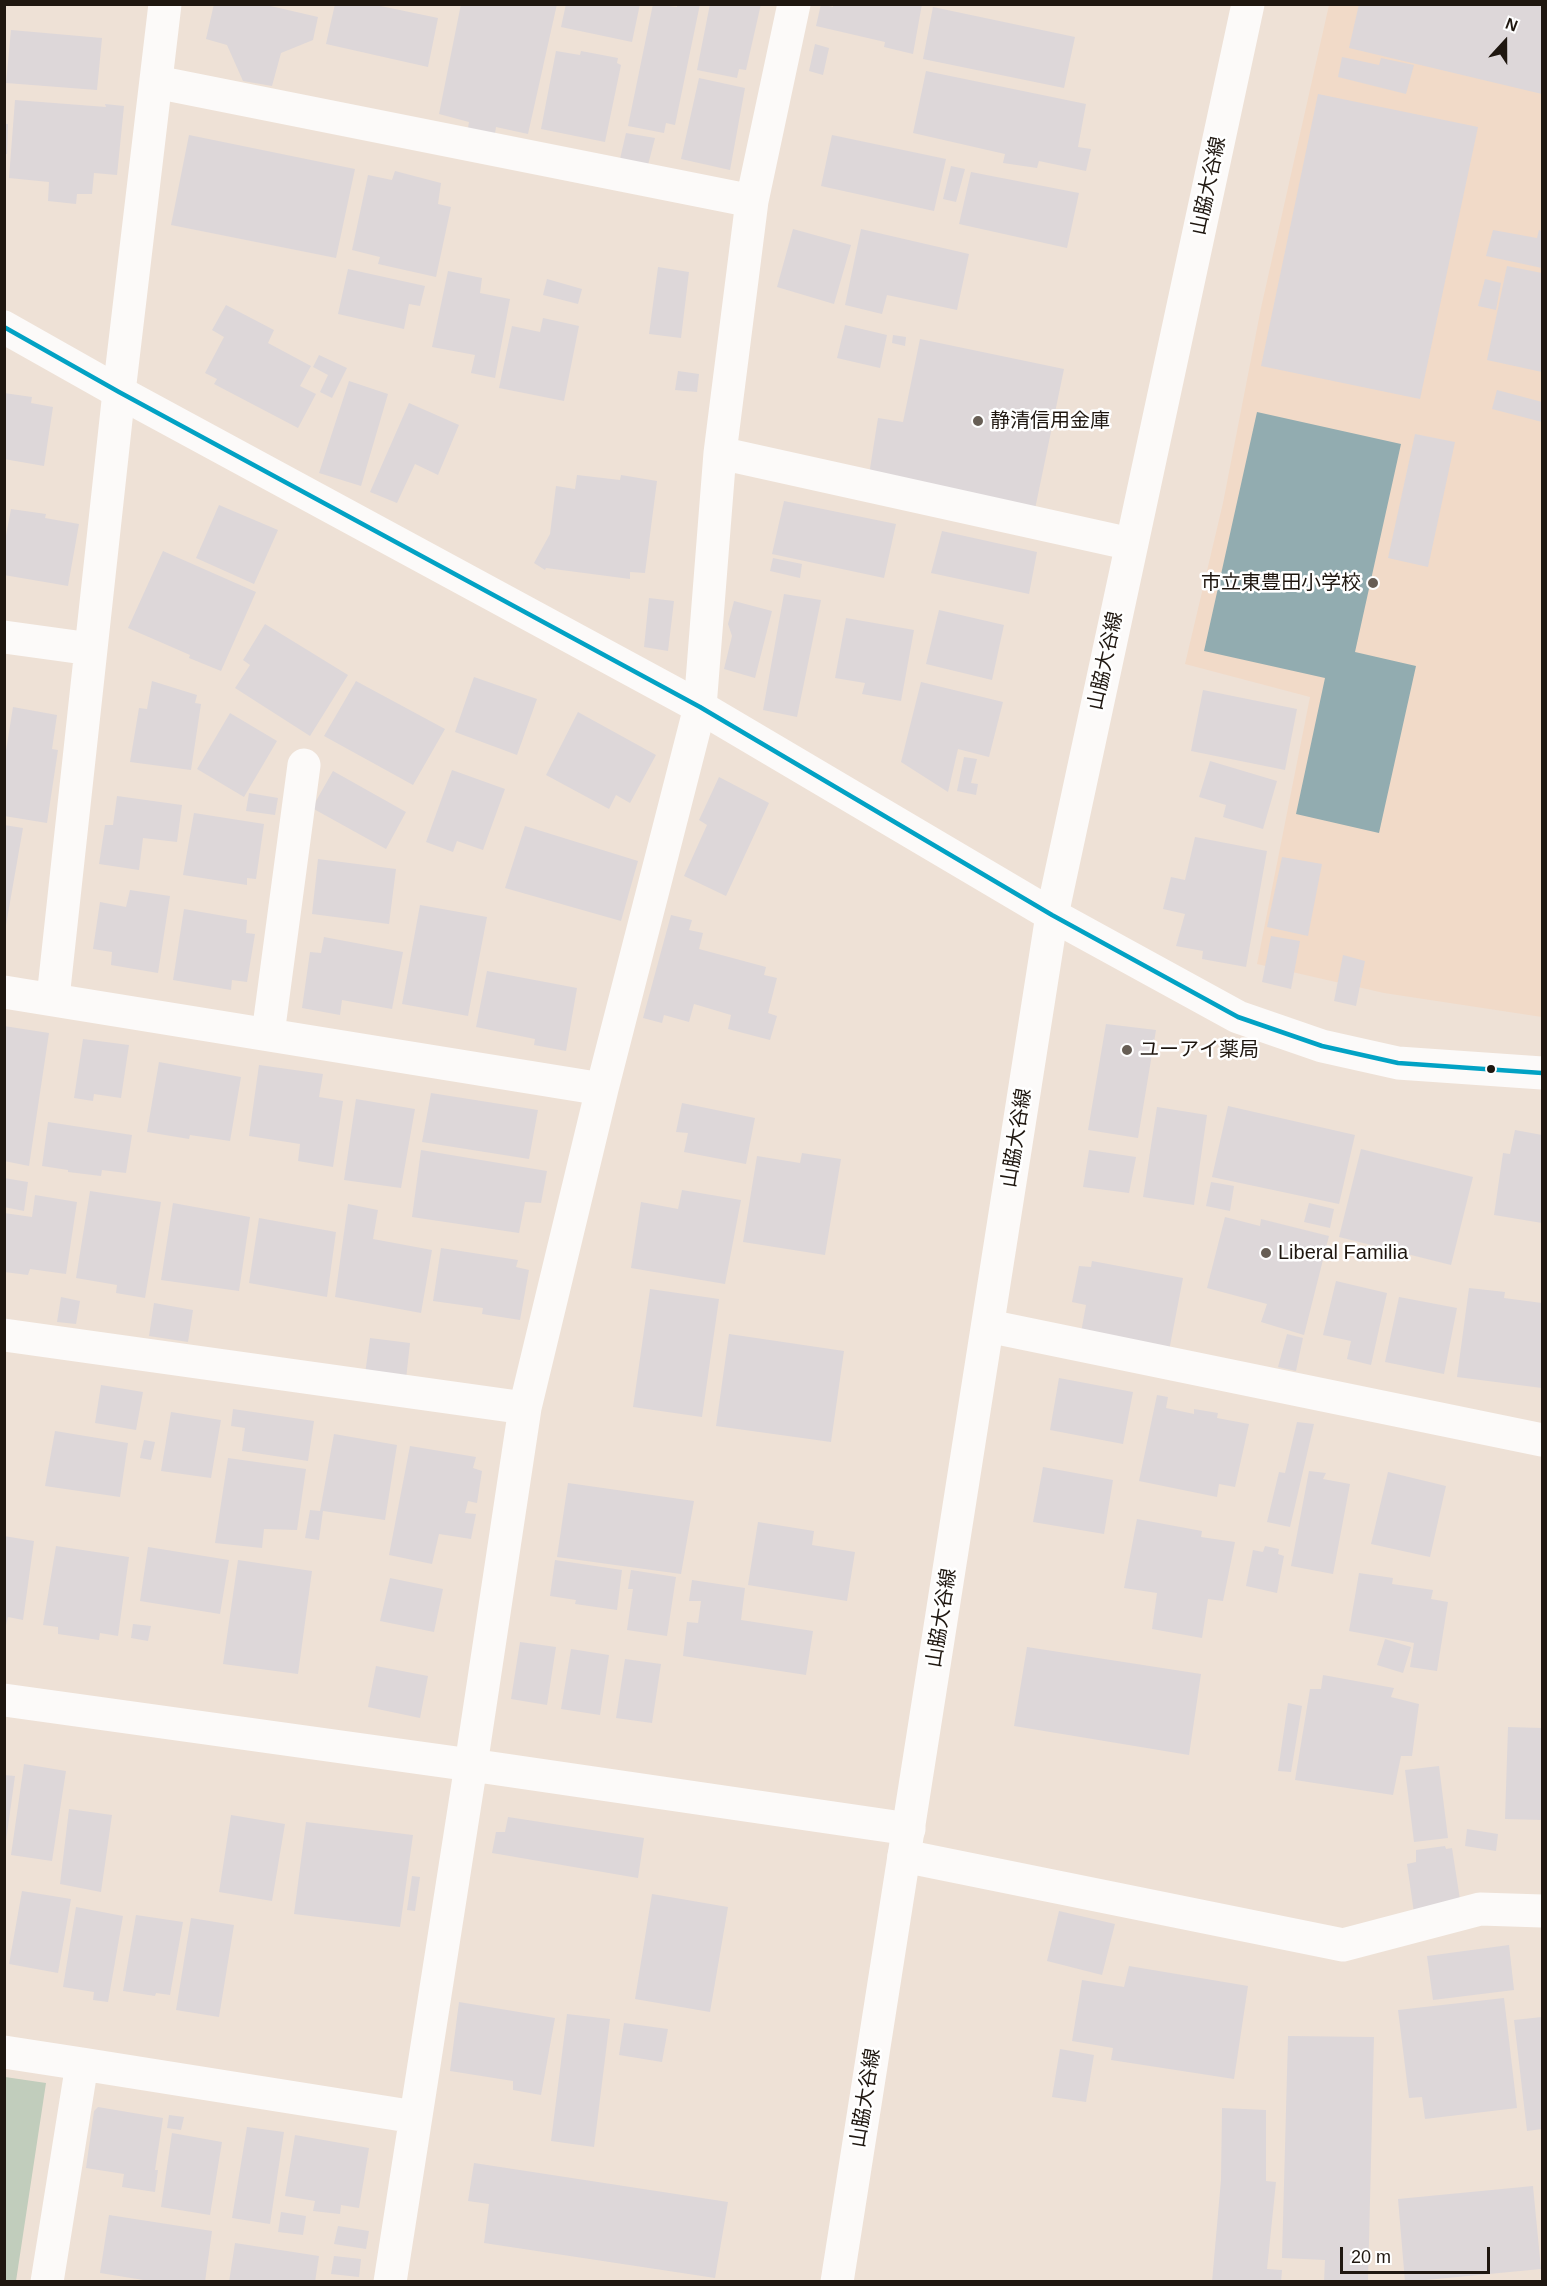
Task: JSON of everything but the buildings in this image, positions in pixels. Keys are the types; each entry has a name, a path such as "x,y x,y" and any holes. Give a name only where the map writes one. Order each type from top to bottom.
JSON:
{"street":[{"path":"53,998 119,392 165,4"},
{"path":"390,2282 525,1408 602,1089 700,707 720,453 752,201 794,4"},
{"name":"山脇大谷線","path":"837,2282 1052,915 1248,4"},
{"path":"156,81 752,201"},
{"path":"4,327 119,392 700,707 1052,915 1238,1017 1322,1046 1398,1063 1542,1073"},
{"path":"720,453 1131,544"},
{"path":"4,637 91,649"},
{"path":"268,1034 304,765"},
{"path":"4,992 53,998 602,1089"},
{"path":"988,1326 1542,1440"},
{"path":"4,1335 525,1408"},
{"path":"4,1700 471,1765 906,1843 1343,1946 1480,1909 1542,1911"},
{"path":"4,2052 415,2117"},
{"path":"47,2282 82,2064"}],"shaded area":[{"name":"市立東豊田小学校","path":"1329,5 1542,5 1542,1017 1384,993 1257,964 1310,697 1185,664 1223,503 1261,308"}],"green space":[{"path":"5,2077 46,2083 16,2281 5,2281"}],"water":[{"path":"1257,412 1401,444 1355,652 1416,666 1379,833 1296,814 1325,678 1204,651"}],"transit line":[{"path":"4,327 119,392 700,707 1052,915 1238,1017 1322,1046 1398,1063 1542,1073"}],"place":[{"name":"静清信用金庫","path":"978,421"},
{"name":"市立東豊田小学校","path":"1373,583"},
{"name":"ユーアイ薬局","path":"1127,1050"},
{"name":"Liberal Familia","path":"1266,1253"}]}
